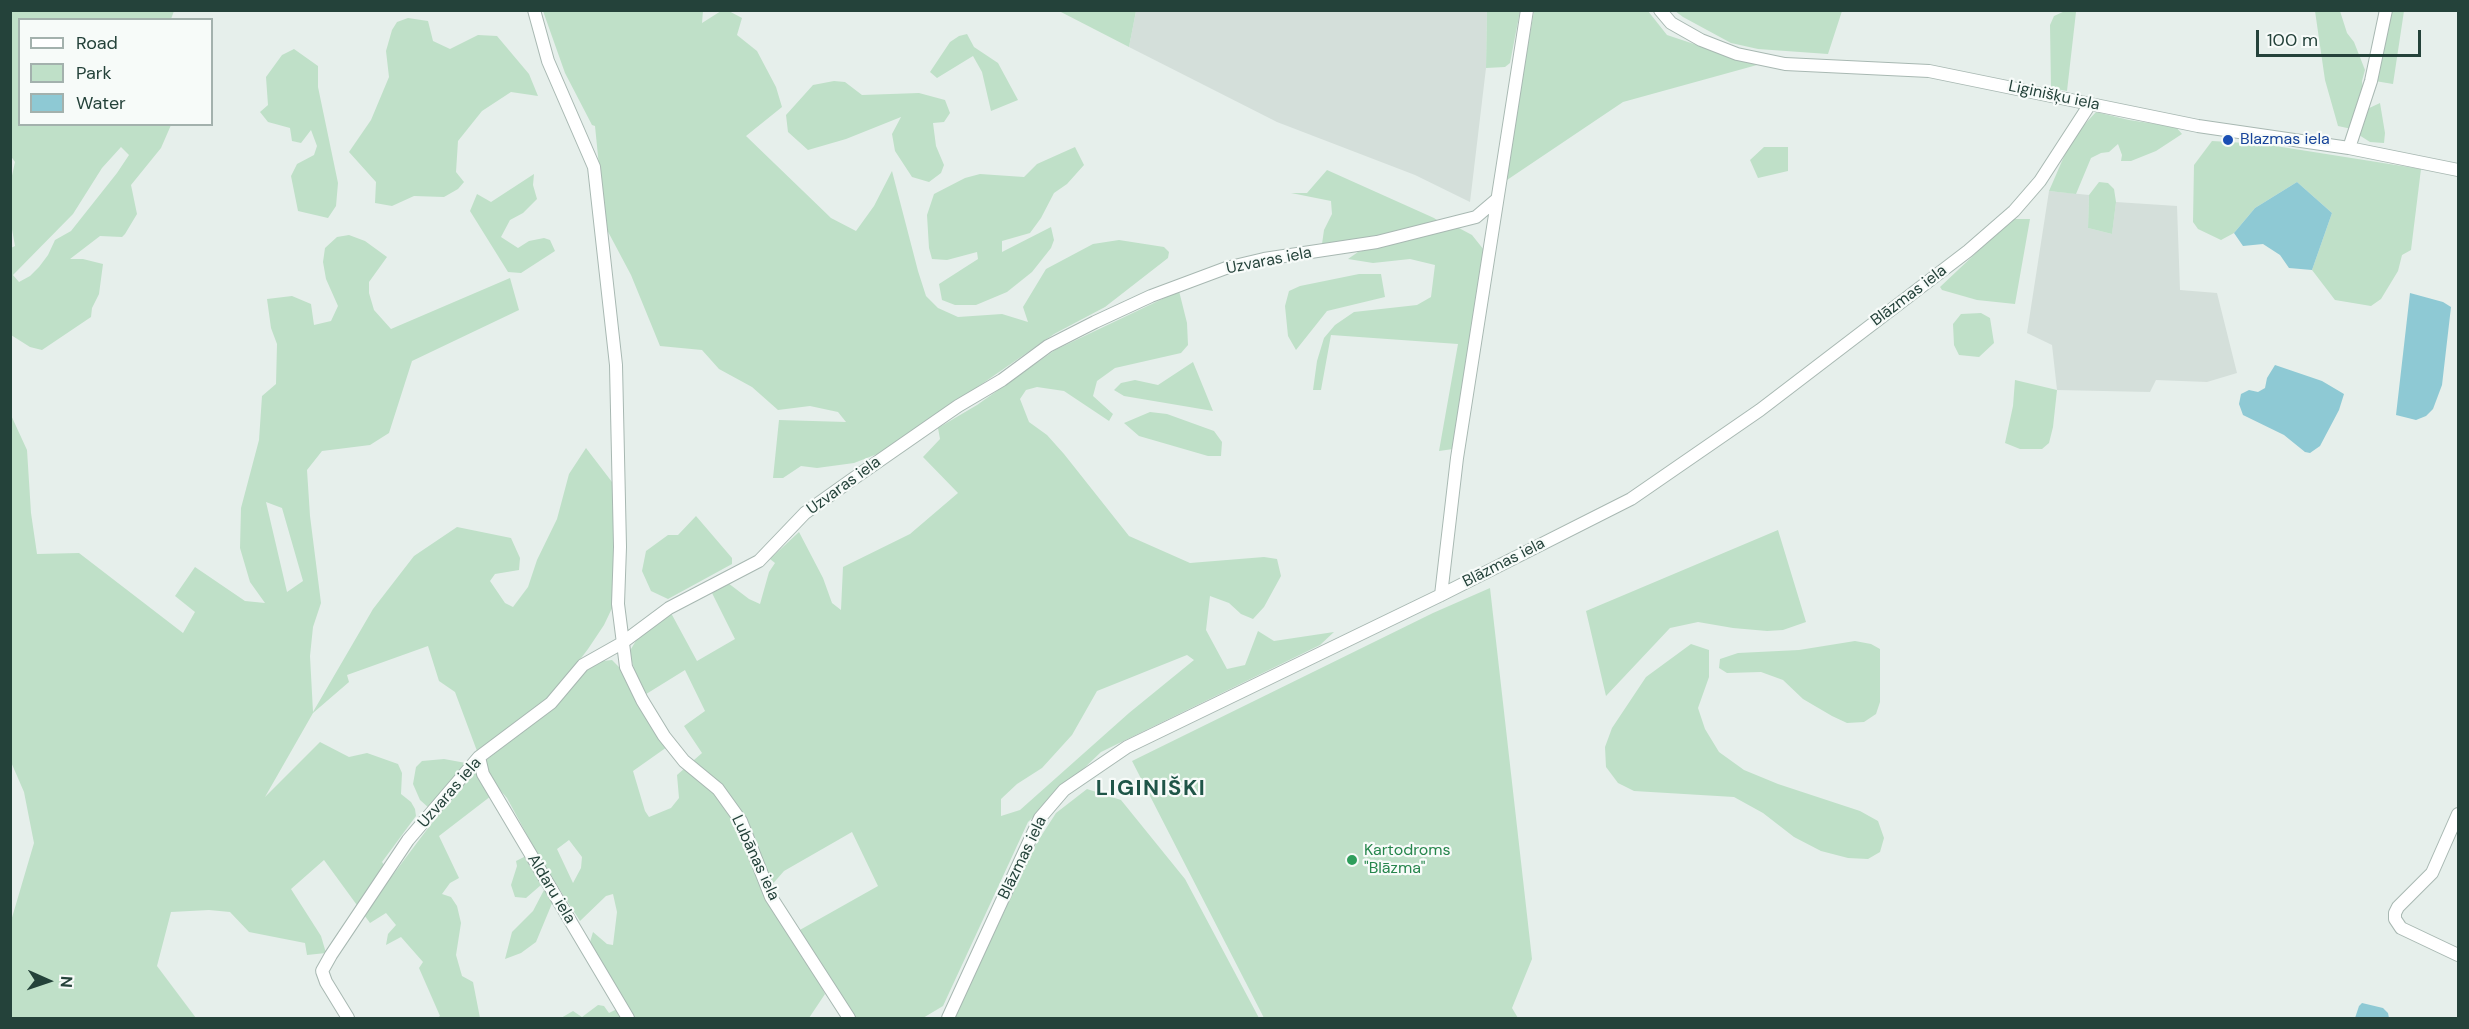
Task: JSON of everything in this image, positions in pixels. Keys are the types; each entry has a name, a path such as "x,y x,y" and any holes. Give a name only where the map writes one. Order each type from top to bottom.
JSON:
{"street":[{"name":"Lubānas iela","path":"534,10 548,61 594,167 616,365 620,547 618,604 626,667 642,700 664,736 684,761 718,789 741,820 771,897 849,1018"},
{"path":"1441,595 1457,458 1527,10"},
{"name":"Liginišķu iela","path":"1660,10 1671,23 1701,40 1746,56 1785,64 1929,71 2198,126 2349,148 2458,170"},
{"path":"2349,148 2371,81 2386,10"},
{"name":"Blāzmas iela","path":"949,1015 1040,818 1064,790 1127,747 1441,595 1630,499 1760,410 1968,251 2014,211 2040,181 2090,104"},
{"name":"Uzvaras iela","path":"348,1018 322,971 331,955 408,840 479,757 551,703 583,665 622,644 669,608 759,561 805,513 958,406 1002,380 1048,346 1095,322 1151,296 1226,268 1264,259 1388,240 1476,217 1496,200"},
{"name":"Aldaru iela","path":"479,757 483,774 628,1018"},
{"path":"2458,814 2432,873 2398,907 2395,913 2395,919 2401,928 2458,955"},
{"path":"938,1018 949,1015"}],"shaded area":[{"path":"1136,11 1487,11 1486,68 1470,202 1415,175 1277,122 1129,47"},
{"path":"2049,191 2089,195 2088,228 2112,234 2116,202 2177,206 2180,290 2217,293 2237,373 2207,382 2156,380 2150,392 2057,390 2052,345 2027,333"}],"green space":[{"path":"11,10 174,11 171,18 18,18 18,126 171,126 161,148 131,185 137,214 125,234 122,237 100,236 70,259 83,259 103,264 99,294 92,308 91,317 42,350 30,347 11,335 11,248 15,246 10,218 11,180 15,162 10,155","holes":["121,147 129,155 71,231 55,240 39,267 19,282 13,275 73,214 102,168"]},
{"path":"727,10 742,18 737,35 757,51 776,87 782,107 746,136 831,218 856,231 874,206 892,171 926,296 938,308 958,317 1002,314 1028,322 1023,307 1046,269 1093,244 1119,240 1164,247 1169,252 1168,258 1105,307 1054,334 885,451 854,463 817,468 801,466 783,478 773,478 779,420 846,422 838,412 810,406 778,410 752,387 719,369 702,350 660,346 631,275 605,226 595,126 592,125 565,73 543,11 703,11 702,23 721,11"},
{"path":"1059,11 1136,11 1129,47"},
{"path":"1487,11 1520,11 1510,63 1505,67 1486,68"},
{"path":"1534,11 1648,11 1667,35 1757,65 1623,102 1507,180 1508,160"},
{"path":"1675,11 1842,11 1828,54 1758,49 1731,43"},
{"path":"2065,11 2076,12 2067,91 2051,88 2050,25 2054,16"},
{"path":"2315,11 2340,11 2347,33 2354,42 2365,70 2362,81 2365,110 2380,103 2385,133 2384,143 2370,142 2359,135 2361,131 2338,126 2325,80"},
{"path":"2392,11 2404,11 2393,84 2375,81"},
{"path":"408,18 428,21 433,41 450,49 478,35 497,36 529,74 538,96 511,92 482,111 458,141 456,172 464,182 458,189 444,197 414,196 392,206 375,203 376,182 349,152 371,120 389,77 386,51 392,30 397,22"},
{"path":"967,34 974,47 998,63 1018,100 991,111 982,72 973,56 937,78 930,72 950,42"},
{"path":"294,49 318,66 318,87 338,183 336,206 328,218 298,211 291,176 297,164 314,155 317,146 311,130 301,143 292,141 290,128 268,122 260,112 268,105 266,77 282,55"},
{"path":"834,81 845,82 862,95 919,93 945,100 950,113 944,122 933,123 936,146 944,165 941,173 929,182 912,177 895,151 892,134 901,117 846,139 808,150 788,132 786,115 813,85"},
{"path":"2096,112 2176,127 2182,134 2156,151 2131,161 2121,161 2122,155 2118,144 2109,152 2091,158 2076,194 2049,191 2072,138"},
{"path":"2212,141 2263,144 2421,169 2411,250 2402,255 2398,271 2381,299 2371,306 2335,300 2312,270 2332,213 2297,182 2255,208 2234,233 2221,240 2198,229 2193,222 2194,165"},
{"path":"1075,147 1084,165 1067,184 1054,193 1030,233 1002,241 1002,252 1051,227 1054,240 1051,248 1032,272 1007,292 976,305 955,305 942,300 939,284 978,259 977,252 947,260 932,259 927,215 934,194 965,178 980,174 1024,177 1037,164"},
{"path":"1764,147 1788,147 1788,171 1758,178 1750,160"},
{"path":"1327,170 1440,222 1350,243 1322,244 1324,230 1332,214 1331,201 1291,193 1307,193"},
{"path":"534,174 533,185 537,199 523,213 510,220 501,237 518,248 529,241 544,238 550,240 555,251 521,273 508,272 470,211 477,194 491,202"},
{"path":"2099,182 2108,183 2114,189 2116,202 2112,234 2088,228 2089,195"},
{"path":"2012,219 2030,219 2015,304 1977,300 1942,290 1940,287"},
{"path":"1457,227 1472,235 1484,250 1453,449 1439,451 1458,344 1331,335 1321,390 1313,390 1317,361 1324,338 1335,325 1354,312 1417,305 1431,297 1435,265 1410,259 1373,263 1348,259 1358,252"},
{"path":"349,235 365,241 387,257 369,282 369,293 374,310 391,329 510,278 519,310 412,361 389,433 370,445 322,451 307,470 310,516 321,603 313,627 310,656 313,712 373,609 414,556 457,527 511,538 520,558 519,570 495,574 490,581 505,603 513,607 528,587 537,560 557,519 569,474 586,448 612,482 614,604 604,625 588,649 550,699 477,751 455,692 439,681 428,646 347,675 349,682 313,713 265,797 320,742 349,757 367,753 398,764 402,773 401,794 411,802 416,816 382,862 392,876 477,763 491,796 439,836 459,878 450,883 442,894 451,897 457,906 461,923 456,955 462,976 473,982 480,1018 437,1018 440,1016 419,968 423,962 401,937 386,945 388,934 396,925 386,913 370,923 324,860 291,889 321,936 326,953 307,955 305,943 249,932 230,912 209,910 171,912 157,966 196,1018 11,1018 11,921 34,843 24,792 11,762 10,413 27,450 31,513 37,554 79,553 183,633 195,612 175,596 195,567 245,601 265,603 250,582 240,548 241,508 259,440 262,396 276,384 277,344 271,328 267,299 292,296 311,304 314,325 331,321 338,306 326,279 323,262 325,248 337,237","holes":["266,502 282,508 303,581 287,592"]},
{"path":"1359,274 1381,274 1385,297 1327,311 1296,350 1288,336 1285,306 1289,291 1300,286"},
{"path":"1179,291 1187,323 1188,345 1181,353 1115,368 1097,381 1093,396 1113,414 1109,421 1064,391 1037,387 1026,390 1020,399 1029,422 1047,435 1064,454 1129,536 1190,563 1264,557 1277,559 1281,576 1264,607 1253,619 1241,614 1229,603 1210,596 1206,630 1227,669 1245,665 1258,631 1274,641 1334,632 1320,645 1101,752 1028,822 943,1006 923,1018 856,1018 852,1016 798,931 878,886 852,832 784,871 770,887 825,994 809,1018 561,1018 573,1011 582,1017 598,1005 604,1006 609,1013 625,1005 590,942 593,932 607,944 613,945 617,912 613,894 606,896 580,921 540,859 507,798 487,775 485,761 509,742 584,670 603,661 612,660 624,672 667,747 633,771 645,811 649,817 671,808 679,798 677,775 702,753 684,726 705,711 685,670 643,696 631,659 631,649 640,634 671,613 697,661 735,639 712,593 728,583 749,599 760,604 769,572 775,563 770,559 799,532 823,578 832,603 841,610 843,567 910,534 958,493 923,457 940,439 938,428 977,405 1055,350","holes":["1187,655 1194,660 1129,713 1020,810 1001,816 1001,799 1017,784 1042,768 1072,735 1097,691","569,840 582,857 581,868 573,883 557,849"]},
{"path":"1981,313 1990,318 1994,343 1979,357 1959,355 1954,345 1953,324 1961,314"},
{"path":"1193,362 1213,411 1124,396 1114,390 1121,383 1135,380 1158,385"},
{"path":"2015,380 2057,390 2049,443 2042,449 2020,449 2005,443 2013,406"},
{"path":"1150,412 1167,414 1214,431 1222,442 1221,456 1208,456 1139,436 1124,423"},
{"path":"696,516 732,558 732,564 668,599 651,591 642,571 646,551 668,535 678,535"},
{"path":"1778,530 1806,622 1783,630 1767,631 1698,622 1670,628 1606,696 1586,611"},
{"name":"Kartodroms \"Blāzma\"","path":"1490,588 1532,959 1512,1008 1518,1018 1264,1018 1132,761 1433,613"},
{"path":"1855,641 1871,644 1880,649 1880,702 1876,714 1864,722 1847,723 1832,716 1803,699 1783,680 1761,672 1727,673 1719,668 1720,659 1738,653 1799,650"},
{"path":"1691,644 1709,650 1709,677 1698,708 1705,729 1719,752 1744,770 1778,784 1860,811 1878,821 1884,838 1880,852 1868,859 1848,858 1821,851 1794,837 1763,813 1734,797 1634,791 1618,783 1606,767 1605,747 1612,728 1646,677"},
{"path":"444,759 466,763 429,808 420,800 413,784 416,767 422,761"},
{"path":"1087,789 1121,800 1185,879 1259,1018 954,1018 1036,844 1056,813"},
{"path":"526,856 541,885 526,898 515,897 511,885 517,866 516,861"},
{"path":"544,890 553,901 536,942 521,953 505,959 512,932 533,911"}],"water":[{"path":"2297,182 2332,213 2312,270 2289,268 2280,255 2263,244 2243,246 2234,233 2255,208"},
{"path":"2410,293 2443,302 2451,307 2442,385 2433,409 2426,416 2416,420 2396,415"},
{"path":"2275,365 2322,381 2344,394 2339,410 2320,446 2310,453 2305,452 2284,435 2243,415 2239,404 2241,394 2249,390 2258,392 2265,388 2267,378"},
{"path":"2362,1003 2383,1008 2389,1018 2355,1018"}],"place":[{"name":"Blazmas iela","path":"2228,140"},
{"name":"Kartodroms \"Blāzma\"","path":"1352,860"}],"district":[{"name":"LIGINIŠKI","path":"1151,789"}]}
